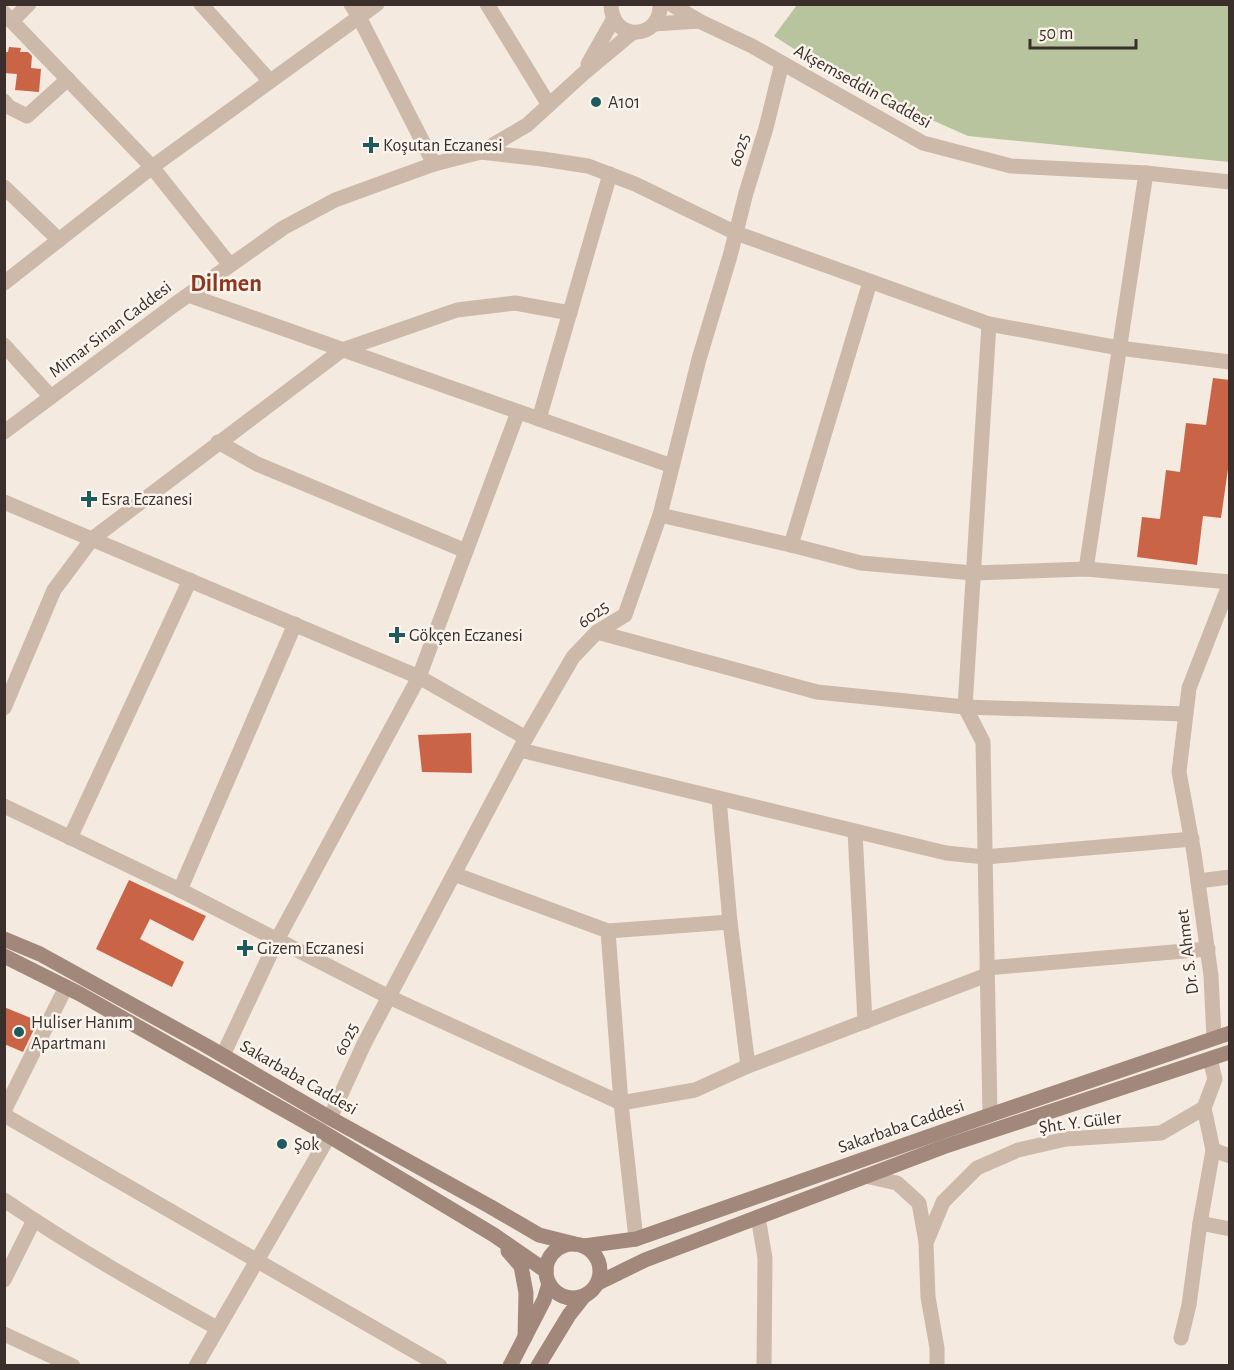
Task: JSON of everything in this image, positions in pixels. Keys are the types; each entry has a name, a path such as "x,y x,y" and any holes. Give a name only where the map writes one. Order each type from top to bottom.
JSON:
{"main road":[{"name":"Sakarbaba Caddesi","path":"4,939 40,954 223,1055 539,1235 579,1245 636,1239 1230,1033"},
{"name":"Sakarbaba Caddesi","path":"4,956 66,987 329,1136 494,1235 547,1277"},
{"name":"Sakarbaba Caddesi","path":"598,1283 645,1260 943,1146 1230,1052"},
{"path":"494,1235 520,1266 526,1293 525,1337"},
{"path":"510,1365 544,1300 547,1262 551,1254 566,1245 579,1245 597,1257 600,1266 598,1283 592,1291 576,1298 560,1295 554,1290 547,1277"},
{"path":"538,1365 569,1315 584,1296"}],"street":[{"path":"29,4 8,17 152,167 230,265"},
{"path":"201,4 270,81"},
{"path":"4,283 152,167 270,81 355,11 377,4"},
{"path":"487,4 549,105"},
{"path":"654,24 658,18 660,4"},
{"name":"Akşemseddin Caddesi","path":"671,4 699,21 752,46 922,143 1011,166 1146,173 1230,182"},
{"path":"355,11 434,164"},
{"path":"612,12 618,26 632,33"},
{"path":"584,73 612,12"},
{"name":"Mimar Sinan Caddesi","path":"4,432 188,295 283,228 335,200 434,164 481,152 527,125 632,33 640,32 654,24 699,21"},
{"name":"6025","path":"330,1118 364,1044 523,744 573,657 597,632 625,615 660,515 699,359 766,128 782,63"},
{"path":"4,101 27,116 68,79"},
{"path":"481,152 588,166 635,184 736,233 989,324 1119,348 1230,362"},
{"path":"1086,568 1146,173"},
{"path":"539,419 610,174"},
{"path":"4,187 59,240"},
{"path":"791,545 870,282"},
{"path":"188,295 672,466"},
{"path":"4,708 54,590 92,539 342,350 457,310 515,303 570,313"},
{"path":"989,324 965,707 983,742 990,1115"},
{"path":"4,345 51,397"},
{"path":"223,1055 277,939 419,676 518,412"},
{"path":"218,442 257,464 466,551"},
{"path":"4,502 419,676 523,744 719,799 946,854 985,857 1191,840"},
{"path":"660,515 861,563 973,573 1086,568 1230,583"},
{"path":"70,838 190,580"},
{"name":"Dr. S. Ahmet","path":"1214,1038 1208,949 1179,772 1189,688 1230,583"},
{"path":"180,890 295,624"},
{"path":"597,632 818,692 965,707 1186,714"},
{"path":"719,799 730,922 748,1066"},
{"path":"4,806 180,890 389,997 621,1103 695,1090 748,1066 865,1022 987,972 1208,949"},
{"path":"855,832 865,1022"},
{"path":"454,874 608,931 730,922"},
{"path":"1198,880 1230,877"},
{"path":"608,931 621,1103 636,1239"},
{"path":"66,987 4,1113 440,1365"},
{"path":"1181,1338 1189,1305 1213,1150 1204,1108 1215,1079 1210,1059"},
{"name":"Şht. Y. Güler","path":"937,1365 937,1348 928,1297 926,1243 943,1202 977,1168 1018,1150 1065,1139 1161,1133 1204,1108"},
{"path":"196,1365 329,1136"},
{"path":"1213,1150 1230,1156"},
{"path":"865,1176 897,1183 919,1203 926,1243"},
{"path":"4,1200 154,1293 218,1328"},
{"path":"758,1217 765,1258 764,1365"},
{"path":"4,1280 34,1220"},
{"path":"1200,1223 1230,1229"},
{"path":"4,1334 73,1365"}],"green space":[{"path":"797,5 1229,5 1229,162 968,136 842,80 774,36"}],"building":[{"path":"9,47 21,48 20,52 28,52 32,56 31,68 41,69 39,92 15,90 17,74 4,73 4,52 8,52"},
{"path":"1213,378 1230,380 1230,469 1228,469 1221,518 1203,516 1197,565 1137,557 1142,517 1160,519 1166,470 1180,472 1186,423 1206,425"},
{"path":"471,733 472,773 422,772 418,735"},
{"path":"129,880 206,916 193,941 150,919 140,939 184,962 172,987 96,949"},
{"name":"Huliser Hanım Apartmanı","path":"4,1007 38,1021 23,1052 4,1044"}],"place":[{"name":"A101","path":"596,102"},
{"name":"Koşutan Eczanesi","path":"371,145"},
{"name":"Esra Eczanesi","path":"89,499"},
{"name":"Gökçen Eczanesi","path":"397,635"},
{"name":"Gizem Eczanesi","path":"245,948"},
{"name":"Huliser Hanım Apartmanı","path":"19,1032"},
{"name":"Şok","path":"282,1144"}],"district":[{"name":"Dilmen","path":"226,283"}]}
